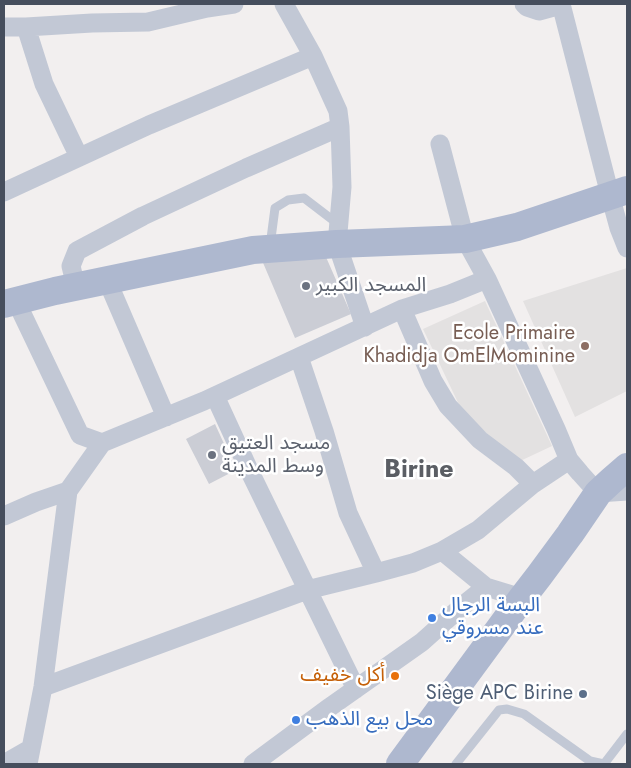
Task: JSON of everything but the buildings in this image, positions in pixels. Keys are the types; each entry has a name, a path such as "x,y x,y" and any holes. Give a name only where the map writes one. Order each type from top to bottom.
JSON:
{"main road":[{"path":"10,303 76,286 253,250 270,249 338,235 465,239 517,227 619,193"},
{"path":"400,764 598,493 627,467"}],"street":[{"path":"4,27 148,22 207,8 234,4"},
{"path":"284,4 313,56 338,111 342,187 338,235 365,326"},
{"path":"524,4 539,11 561,4 619,193 619,228 627,248"},
{"path":"26,27 44,84 79,157"},
{"path":"4,192 148,125 313,56"},
{"path":"76,286 71,266 77,251 143,216 340,127"},
{"path":"440,144 465,239 487,279 569,460 598,493 627,491"},
{"path":"4,764 29,757 43,687 68,491 102,443 215,396 402,309 450,294 487,279"},
{"path":"108,280 166,417"},
{"path":"10,303 80,435 102,443"},
{"path":"402,309 433,381 448,406 480,440 516,467 534,484"},
{"path":"299,357 324,431 348,513 376,573"},
{"path":"215,396 356,689"},
{"path":"43,687 308,590 376,573 442,551 478,530 534,484 569,460"},
{"path":"4,516 68,491"},
{"path":"442,551 486,587 522,598"},
{"path":"253,764 422,642 486,587"}],"lane":[{"path":"270,249 275,208 288,200 304,198 338,235"},
{"path":"456,764 499,710 507,709 524,714 590,761 604,764 627,734"}],"shaded area":[{"name":"Ecole Primaire Khadidja OmElMominine","path":"627,268 627,391 575,417 523,301"},
{"path":"485,301 552,446 518,462 462,411 423,329"}],"place":[{"name":"المسجد الكبير","path":"306,286"},
{"name":"Ecole Primaire Khadidja OmElMominine","path":"585,346"},
{"name":"مسجد العتيق وسط المدينة","path":"212,455"},
{"name":"البسة الرجال عند مسروقي","path":"432,618"},
{"name":"أكل خفيف","path":"395,676"},
{"name":"Siège APC Birine","path":"583,694"},
{"name":"محل بيع الذهب","path":"296,720"}],"district":[{"name":"Birine","path":"419,471"}]}
